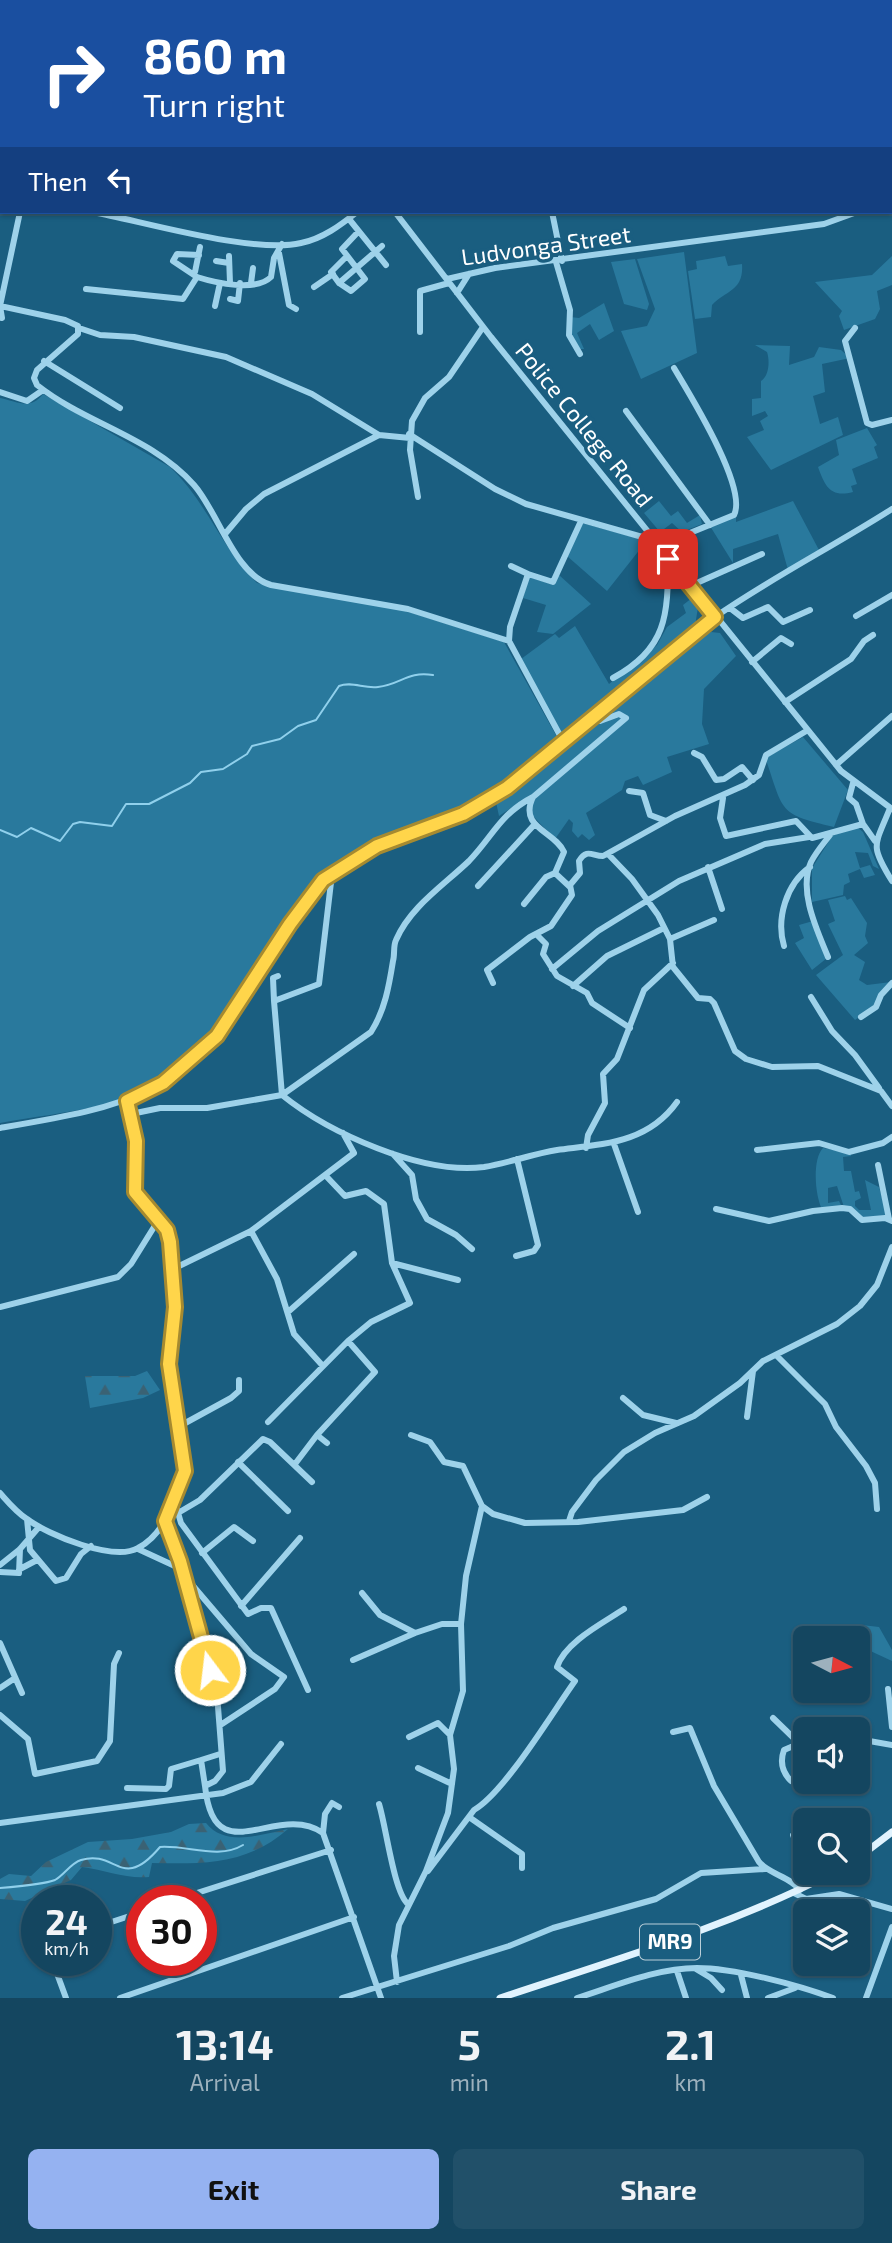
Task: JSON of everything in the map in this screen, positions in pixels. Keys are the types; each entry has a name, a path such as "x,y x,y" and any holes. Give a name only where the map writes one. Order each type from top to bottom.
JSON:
{"main road":[{"path":"870,1849 892,1832"},
{"name":"MR9","path":"500,1998 710,1928 805,1885"}],"street":[{"path":"2,318 0,306 20,214"},
{"path":"103,214 240,241 282,244 312,240 355,214"},
{"name":"Police College Road","path":"397,214 668,559 836,765 853,783 891,809"},
{"path":"552,214 570,310 569,335 580,354"},
{"name":"Ludvonga Street","path":"420,332 419,291 470,273 824,224 852,214"},
{"path":"349,219 386,265"},
{"path":"346,257 331,271 339,283 351,291 365,282 346,257 343,245 358,232"},
{"path":"199,256 177,254 173,261 196,275 220,283 262,284 271,277 274,258 282,244"},
{"path":"339,283 382,246"},
{"path":"86,289 183,299 196,275 200,247"},
{"path":"279,253 287,300 289,305 296,309"},
{"path":"216,261 230,264 230,283"},
{"path":"251,284 253,268"},
{"path":"457,293 470,273"},
{"path":"314,287 333,274"},
{"path":"212,303 220,283"},
{"path":"230,299 238,301 240,283"},
{"path":"0,306 65,320 100,335 134,337 226,356 312,394 379,435"},
{"path":"418,497 410,436 419,407 449,377 484,327"},
{"path":"79,328 78,334 44,361 34,378 43,390 103,425 137,439 172,463 204,497 243,564 263,583 408,609 509,641"},
{"path":"855,328 845,341 867,422 872,425 892,420"},
{"path":"44,361 120,408"},
{"path":"225,534 246,509 264,494 379,435 410,436 526,505 656,543 710,525 736,513 736,487 674,368"},
{"path":"68,376 75,369"},
{"path":"0,392 32,401 43,390"},
{"path":"626,411 710,525"},
{"path":"0,1128 88,1113 127,1101 163,1083 217,1036 290,924 323,880 377,846 463,814 507,788 715,617 892,509"},
{"path":"512,566 553,582 581,521"},
{"path":"690,586 762,554"},
{"path":"613,678 658,640 665,624 668,559"},
{"path":"527,573 509,627 509,641 563,741"},
{"path":"856,616 892,595"},
{"path":"730,608 743,618 768,607 781,622 810,610"},
{"path":"785,702 851,659 864,641 873,635"},
{"path":"752,663 781,638 791,644"},
{"path":"131,1114 160,1108 207,1108 282,1095 370,1032 378,1020 388,992 394,947 402,929 424,901 470,860 506,813 533,797 626,718 619,714 600,721 591,718"},
{"path":"836,765 892,716"},
{"path":"570,887 580,873 579,861 583,855 608,854 666,821 723,797 760,775 766,755 808,730"},
{"path":"694,753 702,757 716,780 724,779 742,767 753,780"},
{"path":"853,783 849,798 856,804 863,824 875,841 879,860 892,881"},
{"path":"629,792 643,793 650,815 666,821"},
{"path":"524,904 546,877 555,873 565,852 534,825 529,810 533,797"},
{"path":"723,797 720,818 726,836 796,821 802,824 809,837"},
{"path":"875,841 891,809"},
{"path":"552,969 598,931 708,867 765,844 830,835 848,826 863,824"},
{"path":"478,886 534,825"},
{"path":"784,946 782,912 786,897 802,873 810,867 830,835"},
{"path":"608,854 648,900 670,939 673,963 690,992 698,999 710,999 714,1003 735,1051 746,1059 772,1067 818,1066 880,1090"},
{"path":"708,867 722,909"},
{"path":"810,867 813,917 828,957"},
{"path":"493,983 487,970 551,926 572,895 570,887 555,873"},
{"path":"274,1001 319,984 332,874"},
{"path":"670,939 714,920"},
{"path":"573,986 607,956 664,928"},
{"path":"537,935 547,944 543,954 552,969 573,986 587,993 592,1003 629,1028"},
{"path":"586,1149 588,1135 605,1103 603,1074 617,1059 644,990 673,963"},
{"path":"278,976 273,978 282,1095 309,1116 393,1154 464,1168 517,1160 539,1153 614,1144 647,1128 677,1102"},
{"path":"861,1017 876,1007 881,995 892,983"},
{"path":"811,996 832,1031 855,1055 892,1107"},
{"path":"127,1101 136,1141 135,1192 167,1230 170,1242 175,1307 169,1364 185,1471 165,1521 138,1549"},
{"path":"171,1270 251,1231 355,1153 342,1132"},
{"path":"757,1150 819,1143 849,1152 883,1143 892,1137"},
{"path":"614,1144 638,1212"},
{"path":"393,1154 412,1175 416,1199 427,1219 456,1235 472,1249"},
{"path":"516,1256 534,1251 538,1245 517,1160"},
{"path":"716,1209 762,1221 842,1208 850,1209 862,1220 890,1220 878,1165"},
{"path":"268,1422 348,1341 371,1322 410,1303 392,1263 384,1204 366,1191 345,1196 326,1176"},
{"path":"0,1307 118,1277 131,1264 159,1220"},
{"path":"251,1231 277,1279 294,1334 322,1365"},
{"path":"569,1521 577,1505 610,1465 640,1441 694,1416 763,1361 837,1324 869,1299 892,1247"},
{"path":"288,1312 354,1254"},
{"path":"392,1263 458,1280"},
{"path":"295,1464 317,1435 376,1372 348,1341"},
{"path":"776,1355 825,1404 833,1423 866,1466 875,1483 877,1509"},
{"path":"747,1417 753,1371"},
{"path":"178,1427 232,1398 239,1391 239,1380"},
{"path":"623,1398 643,1415 678,1423"},
{"path":"317,1435 327,1443"},
{"path":"411,1435 430,1442 444,1462 463,1466 482,1506 493,1514 516,1521 569,1521 683,1510 707,1497"},
{"path":"178,1513 200,1500 262,1439 270,1441 312,1482"},
{"path":"238,1462 288,1511"},
{"path":"0,1493 39,1527 114,1552 138,1549 162,1558 184,1574 251,1654 284,1677 275,1689 222,1724"},
{"path":"174,1499 181,1523 242,1606 251,1615 261,1608 271,1608 308,1690"},
{"path":"397,1982 395,1940 448,1813 454,1760 450,1735 463,1692 461,1624 466,1576 482,1506"},
{"path":"27,1519 27,1542 52,1579 59,1582 66,1578 81,1554 91,1546"},
{"path":"165,1521 184,1574 217,1695 222,1724 220,1754 223,1773 205,1786"},
{"path":"0,1573 39,1527"},
{"path":"202,1553 234,1527 253,1541"},
{"path":"242,1606 300,1538"},
{"path":"20,1549 20,1570"},
{"path":"0,1573 16,1575 37,1560"},
{"path":"362,1593 380,1615 415,1633"},
{"path":"426,1871 431,1869 469,1817 505,1778 575,1681 557,1667 561,1660 594,1629 624,1609"},
{"path":"353,1660 442,1624 461,1624"},
{"path":"0,1643 22,1693"},
{"path":"0,1715 28,1739 35,1774 97,1760 110,1741 114,1664 119,1653"},
{"path":"0,1688 15,1678"},
{"path":"888,1689 892,1727"},
{"path":"773,1718 793,1737"},
{"path":"409,1737 438,1723 450,1735"},
{"path":"673,1732 690,1728 715,1786 739,1832 765,1869 796,1889 806,1899 839,1894 892,1909"},
{"path":"870,1741 892,1745"},
{"path":"0,1823 206,1797 251,1782 281,1744"},
{"path":"791,1781 784,1774 782,1756 784,1750 793,1746"},
{"path":"127,1788 166,1789 169,1786 171,1769 220,1754"},
{"path":"201,1760 209,1814 220,1829 231,1833 300,1824 323,1833"},
{"path":"418,1768 452,1784"},
{"path":"339,1807 332,1803 328,1807 323,1833 381,1998"},
{"path":"379,1804 388,1833 398,1892 408,1904"},
{"path":"469,1817 522,1854 522,1868"},
{"path":"217,1887 331,1850"},
{"path":"342,1998 509,1946 553,1928 656,1899 701,1873 765,1869"},
{"path":"796,1889 797,1885"},
{"path":"120,1998 354,1917"},
{"path":"866,1998 892,1927"},
{"path":"694,1968 711,1978 722,1990"},
{"path":"578,1998 639,1978 694,1968 797,1987 833,1998"},
{"path":"677,1971 686,1998"},
{"path":"741,1975 747,1998"},
{"path":"58,1976 66,1998"},
{"path":"768,1998 797,1987"}],"green space":[{"path":"684,252 697,353 641,379 621,331 647,326 655,309 637,259"},
{"path":"725,256 728,266 742,264 740,280 712,305 711,317 695,319 688,271 697,269 696,261"},
{"path":"892,256 892,285 877,291 880,309 875,319 844,330 839,316 842,311 815,282 872,275"},
{"path":"635,259 649,304 647,310 624,304 611,262"},
{"path":"604,303 614,331 599,340 590,324 577,333 584,349 579,349 569,329 570,317 579,318"},
{"path":"755,345 790,346 789,365 814,357 819,347 841,350 850,358 822,364 825,392 813,396 820,424 838,417 843,435 771,470 747,437 764,430 760,421 768,416 765,411 752,416 752,399 761,398 761,381 766,376 769,364 767,352"},
{"path":"43,394 170,467 183,480 234,555 257,583 406,611 504,642 557,737 473,803 364,848 334,866 303,899 262,963 213,1031 194,1051 151,1085 99,1106 0,1123 0,398 29,403"},
{"path":"867,428 877,445 874,447 878,458 852,469 857,484 851,486 853,492 834,492 826,485 818,467 839,455 836,440"},
{"path":"659,501 671,516 678,511 687,523 700,515 702,524 682,532 672,523 660,532 644,513"},
{"path":"793,501 819,550 788,570 778,534 733,549 733,563 710,526 736,516 736,522"},
{"path":"582,523 651,542 653,545 650,548 641,548 607,591 567,556"},
{"path":"559,575 591,604 553,634 537,632 546,605 523,598 529,577 554,585"},
{"path":"692,598 698,607 695,626 566,732 560,732 521,659 555,634 559,638 575,626 609,684 657,645 667,627 686,613 683,605"},
{"path":"711,632 720,633 736,656 704,689 702,724 709,744 667,757 672,772 643,785 638,776 625,781 622,790 586,813 595,835 589,840 582,834 578,838 572,831 573,823 569,819 555,839 533,816 529,796 499,816 496,802 630,690 696,640"},
{"path":"803,737 848,790 834,827 793,814 776,791 766,760"},
{"path":"857,827 863,832 879,869 873,866 868,853 855,852 860,868 870,865 875,875 864,878 860,869 848,874 850,882 844,885 843,895 812,902 812,868 833,835"},
{"path":"845,896 847,900 851,898 867,923 865,936 868,943 854,955 865,962 859,980 867,985 891,982 875,1005 855,1020 816,975 843,955 828,924 835,921 828,900"},
{"path":"813,921 827,958 812,970 795,943 804,938 799,925"},
{"path":"823,1148 851,1153 851,1156 843,1157 844,1171 851,1171 855,1192 859,1191 861,1198 855,1201 855,1206 859,1210 871,1210 865,1180 879,1187 887,1216 863,1217 844,1207 837,1186 828,1188 828,1203 839,1201 842,1207 822,1209 816,1178 817,1160"},
{"path":"147,1371 160,1390 143,1398 90,1408 85,1376 135,1376"},
{"path":"862,1625 879,1627 892,1650 892,1661 870,1651 870,1626"},
{"path":"206,1823 214,1831 234,1837 256,1836 288,1829 257,1850 224,1860 152,1863 149,1877 124,1876 82,1867 71,1880 60,1885 21,1885 21,1901 0,1899 0,1879 9,1874 31,1876 46,1862 88,1842 132,1839 171,1832 189,1824"}],"waterway":[{"path":"0,830 17,837 31,828 60,841 73,824 80,822 112,826 126,804 149,804 190,783 201,772 223,769 247,754 252,746 280,739 298,726 316,720 339,686 349,684 378,687 410,676 433,675"},
{"path":"0,1888 55,1880 81,1860 93,1858 127,1868 136,1867 160,1847 213,1852 243,1845"}],"route":[{"path":"210,1670 180,1561 165,1521 185,1471 169,1364 175,1307 170,1242 167,1230 135,1192 135,1125 127,1101 163,1083 217,1036 290,924 323,880 377,846 463,814 507,788 715,617 668,559"}]}
